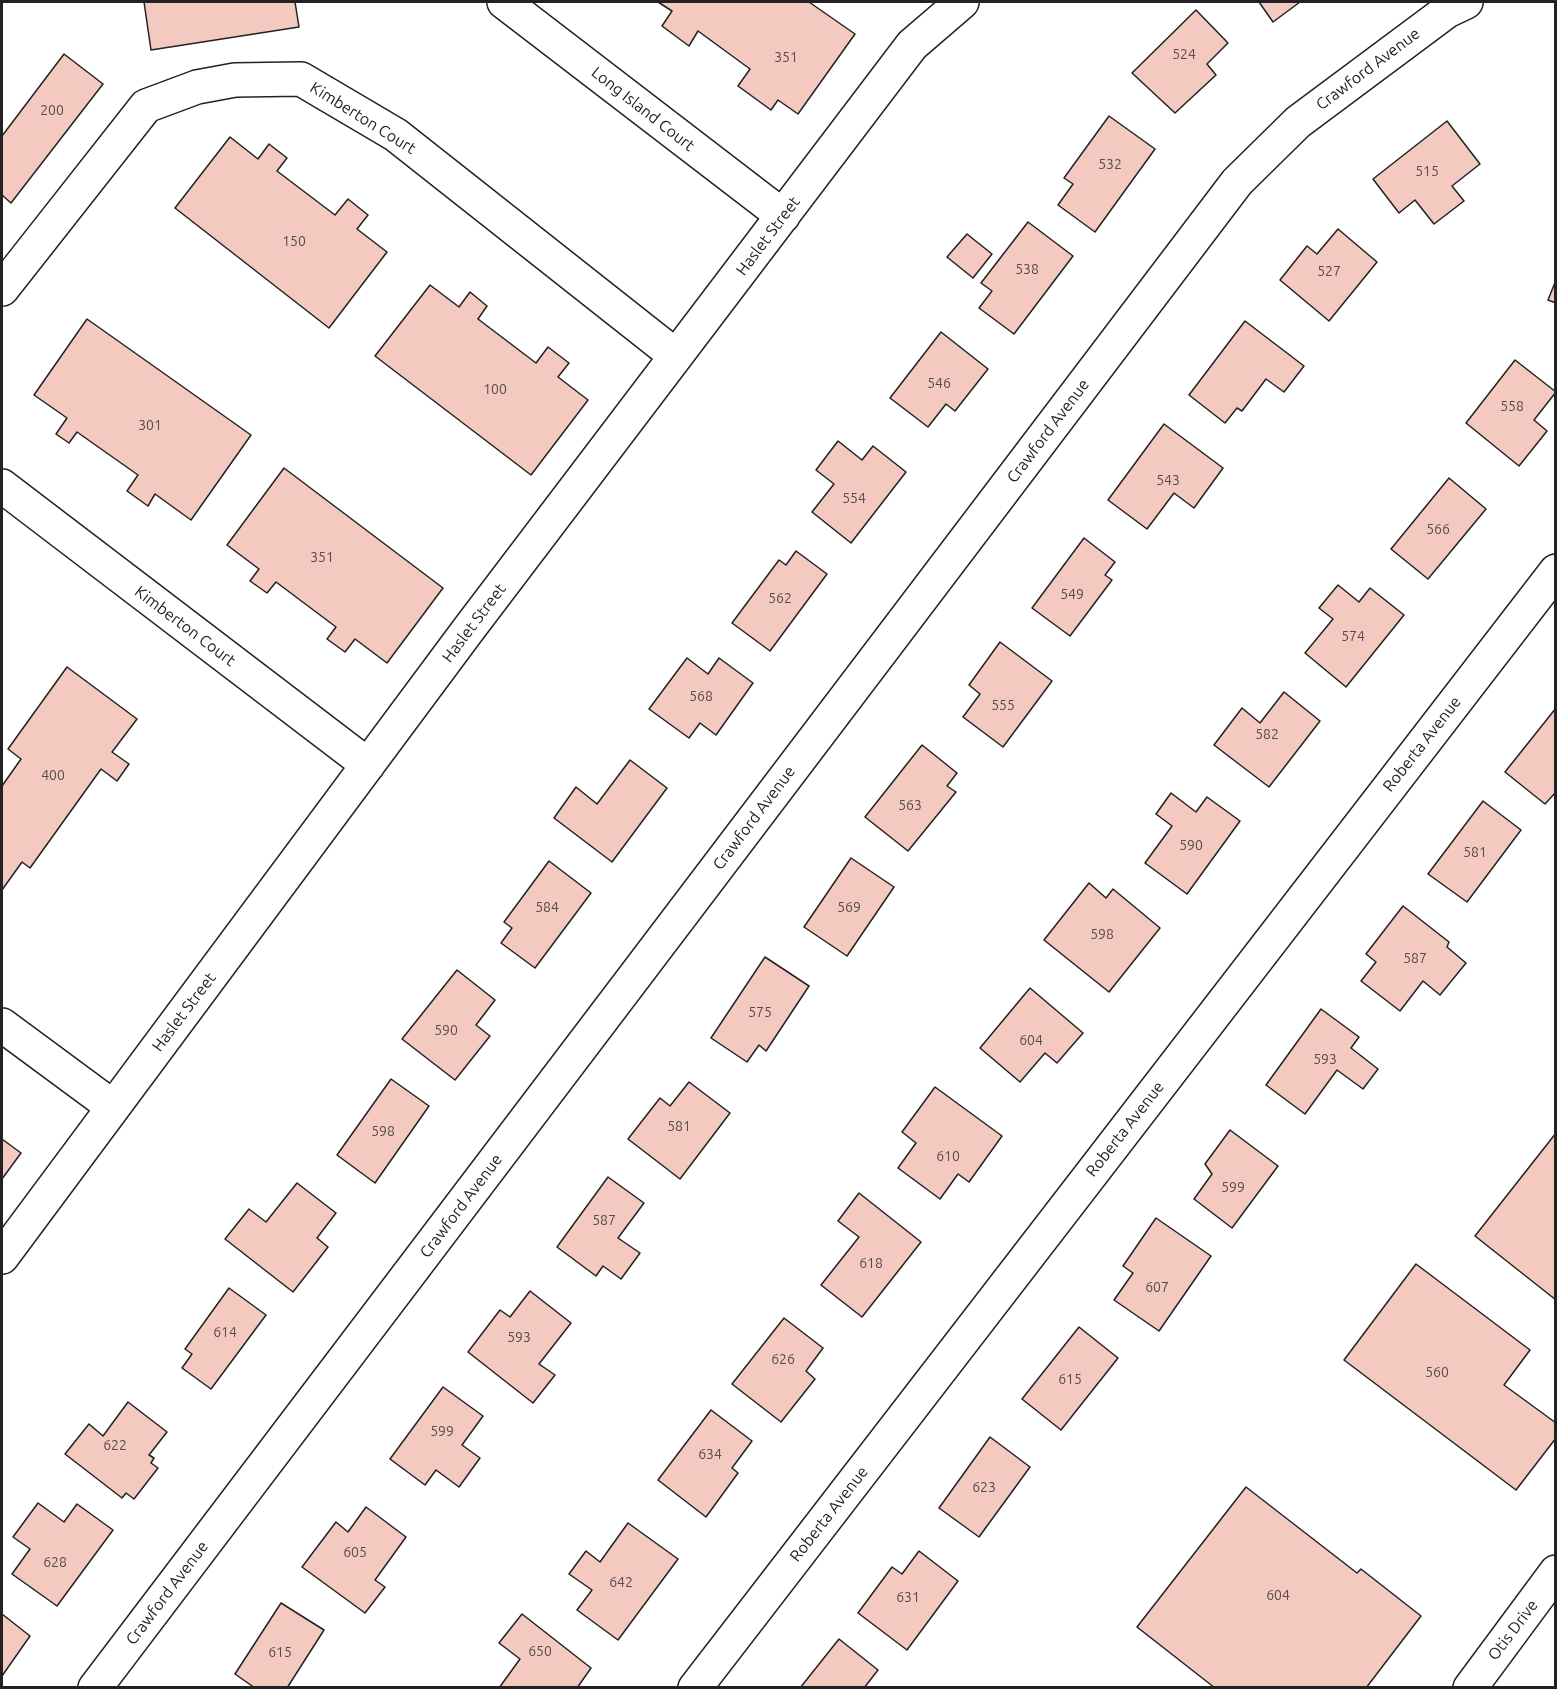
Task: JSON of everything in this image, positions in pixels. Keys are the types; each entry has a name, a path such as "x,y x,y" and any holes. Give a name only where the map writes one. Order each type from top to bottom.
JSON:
{"street":[{"name":"Long Island Court","path":"504,2 783,216"},
{"name":"Haslet Street","path":"2,1257 368,765 912,45 962,2"},
{"name":"Crawford Avenue","path":"95,1688 1237,182 1298,122 1447,11 1466,2"},
{"name":"Kimberton Court","path":"2,289 146,106 196,87 235,80 301,79 396,135 676,357"},
{"name":"Kimberton Court","path":"2,486 368,765"},
{"name":"Roberta Avenue","path":"695,1688 1556,571"},
{"path":"2,1025 113,1107"},
{"name":"Otis Drive","path":"1470,1688 1545,1608 1556,1572"}],"building":[{"path":"144,2 295,2 299,27 151,50"},
{"path":"658,2 809,2 855,34 798,114 778,100 771,110 738,86 750,69 698,31 689,46 662,26 672,11"},
{"path":"1259,2 1300,2 1273,22"},
{"path":"1196,10 1228,43 1207,64 1216,75 1175,113 1132,73"},
{"path":"64,54 103,84 11,203 2,195 2,136"},
{"path":"1109,116 1155,149 1095,232 1058,205 1073,184 1064,178"},
{"path":"1447,121 1480,164 1452,186 1464,201 1434,224 1415,200 1399,213 1373,179"},
{"path":"230,137 258,159 269,144 287,158 277,171 335,215 348,199 368,215 357,229 387,252 329,328 175,208"},
{"path":"1028,222 1073,256 1014,334 979,308 992,291 981,283"},
{"path":"1338,229 1377,262 1329,321 1280,280 1307,246 1317,254"},
{"path":"967,234 992,254 973,278 947,257"},
{"path":"1556,280 1556,303 1548,300"},
{"path":"430,285 459,307 470,292 487,306 478,319 536,363 548,347 569,363 558,377 588,400 531,475 375,356"},
{"path":"87,319 251,435 191,520 155,494 148,506 127,491 138,475 77,432 69,443 56,434 67,418 34,395"},
{"path":"1245,321 1304,366 1284,392 1266,379 1242,411 1237,408 1225,423 1189,395"},
{"path":"941,332 988,369 955,411 946,404 928,427 890,398"},
{"path":"1515,360 1556,392 1534,420 1547,431 1519,466 1466,423"},
{"path":"1164,424 1223,468 1194,508 1174,493 1147,529 1108,500"},
{"path":"838,441 862,460 873,446 906,472 851,543 812,512 834,484 816,470"},
{"path":"284,468 443,588 387,663 355,639 345,652 327,639 336,627 276,582 267,593 250,581 259,569 227,545"},
{"path":"1449,478 1486,509 1428,579 1391,549"},
{"path":"1084,538 1115,562 1105,575 1112,580 1070,636 1032,608"},
{"path":"796,551 827,574 770,651 732,623 779,560 786,565"},
{"path":"1338,585 1359,602 1370,588 1404,615 1346,687 1305,653 1333,619 1319,608"},
{"path":"1000,642 1052,681 1003,747 963,717 980,694 969,685"},
{"path":"687,658 708,674 719,658 753,683 716,735 700,723 689,738 649,709"},
{"path":"67,667 137,719 112,752 129,764 117,781 101,769 30,868 22,862 2,890 2,786 21,759 8,749"},
{"path":"1284,692 1320,721 1269,787 1214,745 1242,708 1260,723"},
{"path":"1556,708 1556,792 1545,804 1505,772"},
{"path":"922,745 957,773 947,786 956,792 908,851 865,817"},
{"path":"630,760 667,788 612,862 554,818 576,787 597,804"},
{"path":"1171,793 1196,812 1207,797 1240,821 1187,894 1145,863 1172,826 1156,814"},
{"path":"1483,801 1521,830 1467,902 1428,874"},
{"path":"851,858 894,887 847,956 804,927"},
{"path":"549,861 591,893 535,968 501,943 512,928 504,922"},
{"path":"1089,883 1106,898 1113,889 1160,928 1109,992 1044,940"},
{"path":"1403,906 1449,942 1447,947 1466,963 1440,995 1423,981 1400,1011 1361,981 1376,962 1366,954"},
{"path":"765,957 809,986 766,1051 759,1045 747,1062 711,1038"},
{"path":"457,970 495,1000 476,1025 490,1036 455,1080 402,1039"},
{"path":"1030,988 1083,1033 1057,1063 1045,1053 1020,1082 980,1048"},
{"path":"1321,1009 1359,1037 1351,1048 1378,1069 1363,1089 1337,1070 1305,1114 1266,1085"},
{"path":"391,1079 429,1106 375,1183 337,1155"},
{"path":"689,1082 730,1113 680,1179 628,1139 660,1098 670,1106"},
{"path":"935,1087 1002,1136 969,1182 958,1174 940,1199 898,1168 916,1143 902,1132"},
{"path":"1230,1130 1278,1166 1232,1228 1194,1199 1212,1174 1205,1164"},
{"path":"1556,1133 1556,1300 1475,1236"},
{"path":"2,1139 21,1153 2,1179"},
{"path":"608,1177 644,1203 618,1238 640,1253 621,1279 603,1266 596,1276 557,1247"},
{"path":"297,1183 336,1213 317,1238 328,1247 293,1292 225,1239 249,1209 266,1222"},
{"path":"859,1193 921,1242 862,1317 821,1285 859,1237 838,1221"},
{"path":"1156,1218 1211,1256 1159,1331 1114,1300 1133,1273 1123,1266"},
{"path":"1416,1264 1530,1350 1504,1385 1556,1423 1556,1438 1516,1490 1344,1360"},
{"path":"229,1288 266,1315 211,1389 182,1368 192,1354 185,1349"},
{"path":"530,1291 571,1323 539,1364 555,1375 533,1403 468,1352 500,1310 510,1317"},
{"path":"784,1318 823,1348 806,1371 815,1379 781,1422 732,1384"},
{"path":"1079,1327 1118,1358 1061,1430 1022,1399"},
{"path":"443,1387 483,1416 462,1445 480,1458 459,1487 436,1470 425,1485 390,1459"},
{"path":"128,1402 167,1432 149,1455 154,1458 151,1463 158,1468 134,1499 126,1493 122,1498 65,1454 89,1424 103,1436"},
{"path":"711,1410 752,1441 732,1468 738,1473 706,1517 658,1480"},
{"path":"990,1437 1030,1467 979,1537 939,1508"},
{"path":"1246,1487 1357,1573 1361,1569 1421,1616 1366,1688 1215,1688 1137,1627"},
{"path":"38,1503 64,1522 77,1504 113,1530 57,1606 12,1574 30,1549 13,1537"},
{"path":"366,1507 406,1537 375,1580 385,1587 365,1613 302,1567 336,1522 348,1532"},
{"path":"628,1523 678,1559 618,1640 577,1610 592,1590 569,1574 586,1551 600,1562"},
{"path":"919,1551 958,1581 907,1650 858,1613 892,1567 902,1574"},
{"path":"281,1603 324,1630 287,1688 255,1688 235,1674"},
{"path":"2,1614 30,1636 2,1676"},
{"path":"522,1614 591,1668 577,1688 499,1688 520,1659 499,1643"},
{"path":"839,1639 878,1670 864,1688 800,1688"}]}
